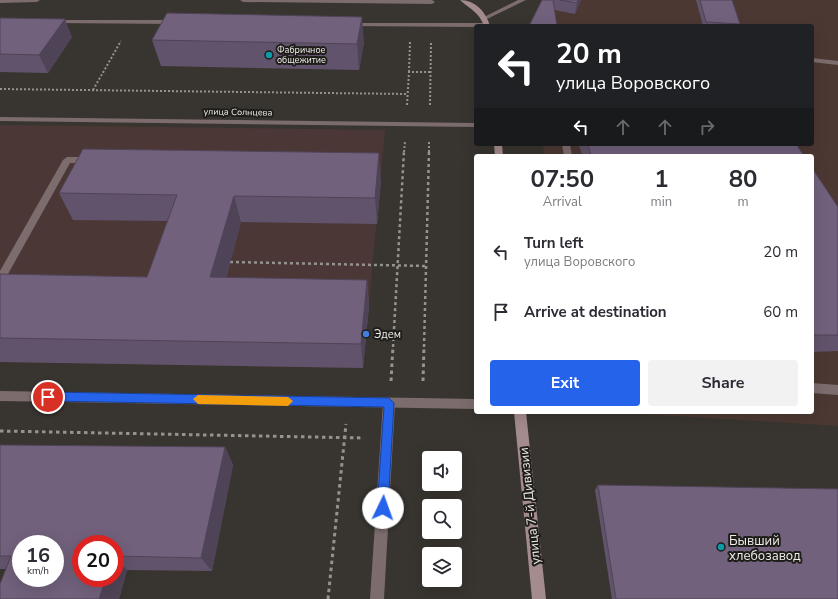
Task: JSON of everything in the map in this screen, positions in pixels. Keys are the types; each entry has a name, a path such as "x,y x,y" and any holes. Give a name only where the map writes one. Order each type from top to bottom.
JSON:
{"main road":[{"path":"463,0 474,6 486,23"},
{"name":"улица 7-й Дивизии","path":"520,414 539,599"}],"street":[{"path":"0,1 37,0"},
{"path":"243,0 432,2"},
{"path":"340,24 431,25 486,23 523,0"},
{"path":"46,21 188,22"},
{"path":"814,60 838,63"},
{"name":"улица Солнцева","path":"0,119 474,125"},
{"path":"0,280 67,160 98,161"},
{"path":"814,388 838,390"},
{"path":"0,396 474,404"},
{"path":"377,599 389,403"}],"path":[{"path":"93,90 132,22"},
{"path":"390,384 412,24"},
{"path":"423,404 431,25"},
{"path":"409,72 430,72"},
{"path":"0,89 407,94"},
{"path":"230,262 426,266"},
{"path":"328,599 348,402"},
{"path":"0,431 387,438"}],"shaded area":[{"path":"546,0 838,0 838,426 643,414 814,414 814,154 544,154 543,146 814,146 814,24 532,24"},
{"path":"0,125 385,130 363,368 0,362"}],"building":[{"path":"542,0 553,0 557,24 530,24"},
{"path":"560,0 578,0 577,3"},
{"path":"700,0 732,0 740,24 706,22"},
{"path":"167,13 362,17 357,44 152,40"},
{"path":"0,18 65,19 39,55 0,54"},
{"path":"588,146 797,146 803,154 590,154"},
{"path":"83,149 379,153 375,198 234,196 210,277 367,280 361,344 0,338 0,274 147,277 177,195 59,193"},
{"path":"814,171 838,207 838,335 814,335"},
{"path":"0,445 225,447 201,558 124,556 124,535 72,535 72,587 103,587 99,599 0,599 0,584 11,556 0,556"},
{"name":"Бывший хлебозавод","path":"598,485 838,489 838,599 616,599"}],"slow traffic":[{"path":"198,399 288,401"}],"place":[{"name":"Фабричное общежитие","path":"269,55"},
{"name":"Эдем","path":"366,334"},
{"name":"Бывший хлебозавод","path":"721,547"}],"route":[{"path":"48,397 389,403 383,508"}]}
